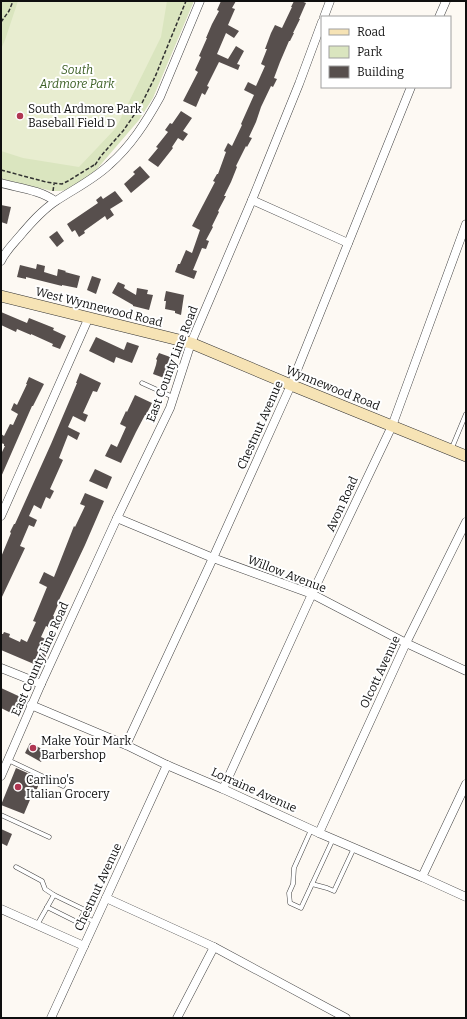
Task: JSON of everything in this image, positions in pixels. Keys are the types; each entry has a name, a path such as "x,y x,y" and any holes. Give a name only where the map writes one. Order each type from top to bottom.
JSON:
{"main road":[{"name":"West Wynnewood Road","path":"1,296 191,343"},
{"name":"Wynnewood Road","path":"191,343 466,456"}],"street":[{"path":"1,262 5,254 32,221 55,202 106,168 137,135 160,97 200,1"},
{"path":"324,16 330,1"},
{"path":"439,16 446,1"},
{"name":"East County Line Road","path":"1,776 41,684 117,518 170,408 191,343 252,200 299,84 321,25"},
{"name":"Chestnut Avenue","path":"126,745 291,385 411,88"},
{"path":"1,183 42,194 55,202"},
{"path":"252,200 348,243"},
{"name":"Avon Road","path":"223,789 312,594 392,426 466,224"},
{"path":"1,516 89,317"},
{"name":"Willow Avenue","path":"117,518 213,558 312,594 406,643 466,671"},
{"name":"Olcott Avenue","path":"319,833 406,643 466,522"},
{"path":"1,668 41,684"},
{"name":"Lorraine Avenue","path":"32,706 126,745 311,830 466,897"},
{"name":"Chestnut Avenue","path":"51,1018 167,765"},
{"path":"422,877 466,784"},
{"path":"106,898 214,947 346,1018"},
{"path":"1,909 84,946"},
{"path":"177,1018 214,947"}],"lane":[{"path":"142,383 173,397"},
{"path":"451,450 466,414"},
{"path":"8,760 64,786"},
{"path":"1,815 49,837"},
{"path":"311,830 294,868 293,884 289,893 290,904 301,908 333,839"},
{"path":"312,884 334,891 354,848"},
{"path":"16,867 42,881 45,889 54,895 85,910 78,923 47,907"},
{"path":"37,925 54,895"},
{"path":"82,916 95,922"}],"path":[{"path":"1,22 9,11 13,1"},
{"path":"1,170 59,184 65,183 96,165 100,156 123,131 144,101 186,1"},
{"path":"53,191 54,184"}],"green space":[{"name":"South Ardmore Park","path":"1,1 194,1 153,98 139,120 93,173 66,190 52,191 1,179"},
{"name":"South Ardmore Park","path":"18,1 167,1 161,37 116,128 79,167 23,158 1,151 1,49"}],"building":[{"path":"221,1 236,1 232,8 235,9 228,25 239,31 234,38 226,33 217,54 228,59 236,46 244,51 237,64 240,65 238,70 219,62 207,86 209,87 205,95 202,93 196,107 183,101 198,72 195,70 201,57 199,56 219,11 217,10"},
{"path":"294,1 306,3 280,62 274,78 277,79 273,87 271,86 249,137 252,138 247,147 246,146 236,166 237,167 231,182 224,196 226,196 206,240 209,241 206,249 202,248 193,270 197,271 194,279 175,272 186,250 192,253 200,230 192,226 215,182 213,181 218,174 226,152 224,151 228,143 232,146 254,95 244,90 248,82 256,86 265,66 261,64 271,33 275,25 282,28"},
{"path":"181,111 192,118 183,131 188,134 183,141 178,138 172,147 173,148 158,167 148,160 168,132 165,130 170,123 172,124"},
{"path":"140,166 150,177 131,193 124,184 135,174 133,172"},
{"path":"115,191 123,201 110,209 114,215 107,220 105,216 84,231 85,233 79,237 75,230 72,232 67,224 98,203 96,200 101,196 103,199"},
{"path":"1,205 11,207 7,224 1,222"},
{"path":"57,231 64,241 57,247 49,237"},
{"path":"37,264 45,266 44,272 57,276 58,269 80,276 77,288 62,286 26,277 26,279 17,277 20,265 36,269"},
{"path":"92,276 101,279 96,294 87,290"},
{"path":"118,282 125,285 124,288 136,295 137,288 148,290 147,294 153,295 149,310 133,306 112,293"},
{"path":"166,291 184,295 181,315 175,313 175,311 165,309 166,301 164,301"},
{"path":"1,312 27,323 29,318 54,328 53,330 66,336 60,349 52,346 53,344 31,334 17,329 16,332 1,325"},
{"path":"96,337 124,350 127,342 139,346 132,363 116,357 114,363 89,351"},
{"path":"159,353 173,358 164,378 153,374 156,359"},
{"path":"80,373 101,383 97,392 93,391 83,413 88,415 85,422 73,416 68,427 80,433 77,440 68,435 59,458 63,460 50,489 54,491 50,499 46,497 41,509 34,505 29,516 37,520 34,527 29,525 20,546 25,548 1,599 1,557 11,533 10,532 51,444"},
{"path":"29,377 44,384 32,406 1,477 1,454 5,446 1,443 1,434 4,436 10,424 13,425 18,414 11,410 14,403 17,405"},
{"path":"135,395 152,403 121,463 105,456 111,444 117,447 126,427 120,424"},
{"path":"95,469 112,477 107,489 89,481"},
{"path":"85,493 104,501 59,600 53,616 55,617 50,628 46,626 41,637 52,642 41,667 1,650 1,634 4,632 10,634 9,637 20,642 21,639 27,642 36,622 33,621 47,587 39,583 44,572 54,577 74,526 75,527 85,506 80,504"},
{"path":"1,688 25,699 17,716 1,708"},
{"path":"30,743 46,751 41,762 25,753"},
{"path":"16,768 41,779 24,814 1,805"},
{"path":"1,829 12,834 7,846 1,843"}],"place":[{"name":"South Ardmore Park Baseball Field D","path":"20,116"},
{"name":"Make Your Mark Barbershop","path":"33,748"},
{"name":"Carlino's Italian Grocery","path":"18,787"}]}
